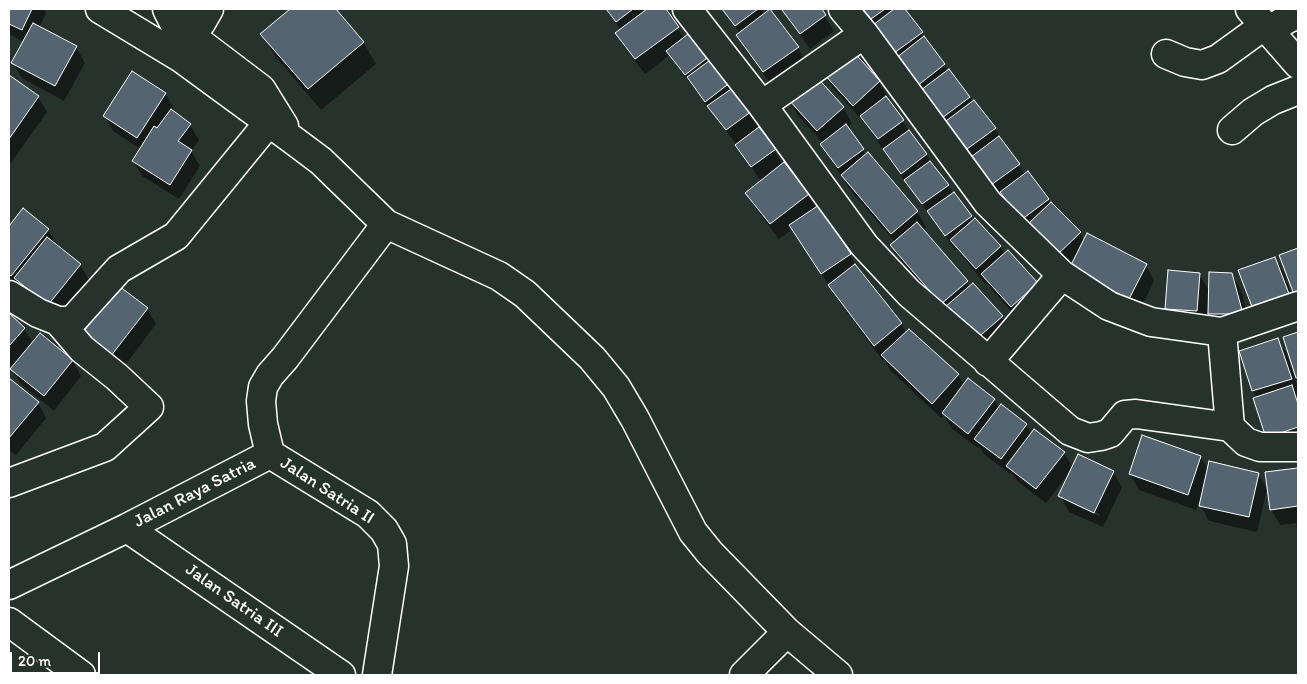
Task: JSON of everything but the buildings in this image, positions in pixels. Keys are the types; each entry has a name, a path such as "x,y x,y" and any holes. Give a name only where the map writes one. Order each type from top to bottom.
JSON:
{"street":[{"path":"100,9 180,58 321,161 386,224 499,276 525,294 592,358 616,387 635,419 693,532 710,553 788,632 838,675"},
{"path":"170,16 201,23 209,9"},
{"path":"687,9 762,105 864,245 909,294 1070,430 1088,438 1101,436 1110,433 1125,415 1136,414 1230,427 1246,442 1260,447 1298,447"},
{"path":"844,9 988,203 1062,275 1109,306 1151,322 1222,332 1298,306"},
{"path":"1166,54 1185,62 1202,65 1218,59 1261,21 1289,18 1298,15"},
{"path":"159,46 170,16"},
{"path":"170,16 261,89 293,140"},
{"path":"1261,21 1298,64"},
{"path":"762,105 864,34"},
{"path":"1232,130 1253,112 1273,100 1298,90"},
{"path":"9,294 38,313 58,321 72,321 119,269 176,236 269,122"},
{"name":"Jalan Raya Satria","path":"9,585 127,528 270,454 263,424 261,401 263,387 270,375 285,358 386,224"},
{"path":"988,362 1062,275"},
{"path":"9,483 105,447 149,407 117,377 82,349 58,321"},
{"path":"1222,332 1230,427"},
{"name":"Jalan Satria II","path":"270,454 368,514 384,530 392,544 394,566 376,675"},
{"name":"Jalan Satria III","path":"127,528 341,675"},
{"path":"9,622 81,675"},
{"path":"744,675 788,632"}]}
